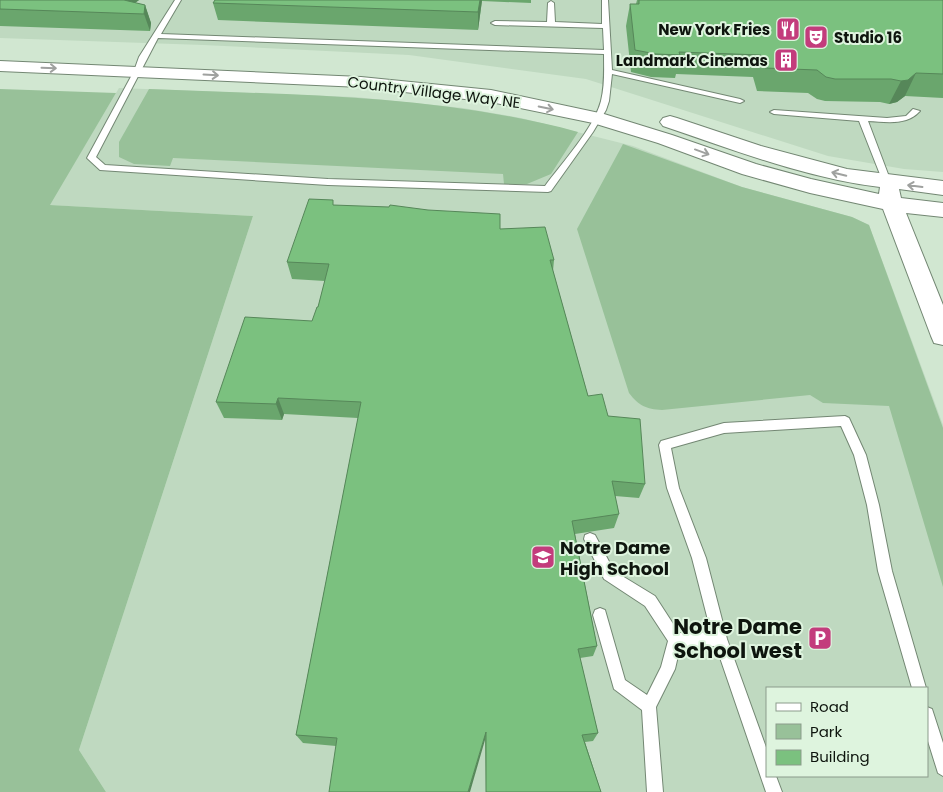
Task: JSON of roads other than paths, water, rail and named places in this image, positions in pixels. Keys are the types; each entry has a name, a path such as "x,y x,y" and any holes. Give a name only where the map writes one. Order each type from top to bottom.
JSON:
{"street":[{"name":"Country Village Way NE","path":"0,51 426,88 646,115 808,166 846,176 943,210"},
{"name":"Country Village Way NE","path":"0,66 141,64 362,66 411,70"},
{"name":"Country Village Way NE","path":"448,74 501,81 601,110 665,139 748,168 838,193 890,193 943,188"},
{"path":"890,193 943,336"}],"lane":[{"path":"178,0 156,36 90,158 103,168 328,182 548,189 601,110 607,71 605,0"},
{"path":"551,3 551,25"},
{"path":"495,23 605,26"},
{"path":"156,36 607,52"},
{"path":"607,71 740,101"},
{"path":"774,112 888,120 908,118 916,111"},
{"path":"862,118 890,193"},
{"path":"766,771 720,639 699,558 673,488 665,445 724,428 845,421 860,456 873,505 886,570 919,687"},
{"path":"590,539 609,575 650,601 675,640 668,669 649,706 654,792"},
{"path":"600,615 619,684 649,706"},
{"path":"675,640 720,639"},
{"path":"928,717 943,768"},
{"path":"768,777 774,792"}],"place":[{"name":"New York Fries","path":"788,29"},
{"name":"Studio 16","path":"816,37"},
{"name":"Landmark Cinemas","path":"786,60"},
{"name":"Notre Dame High School","path":"543,557"},
{"name":"Notre Dame School west","path":"820,638"}]}
